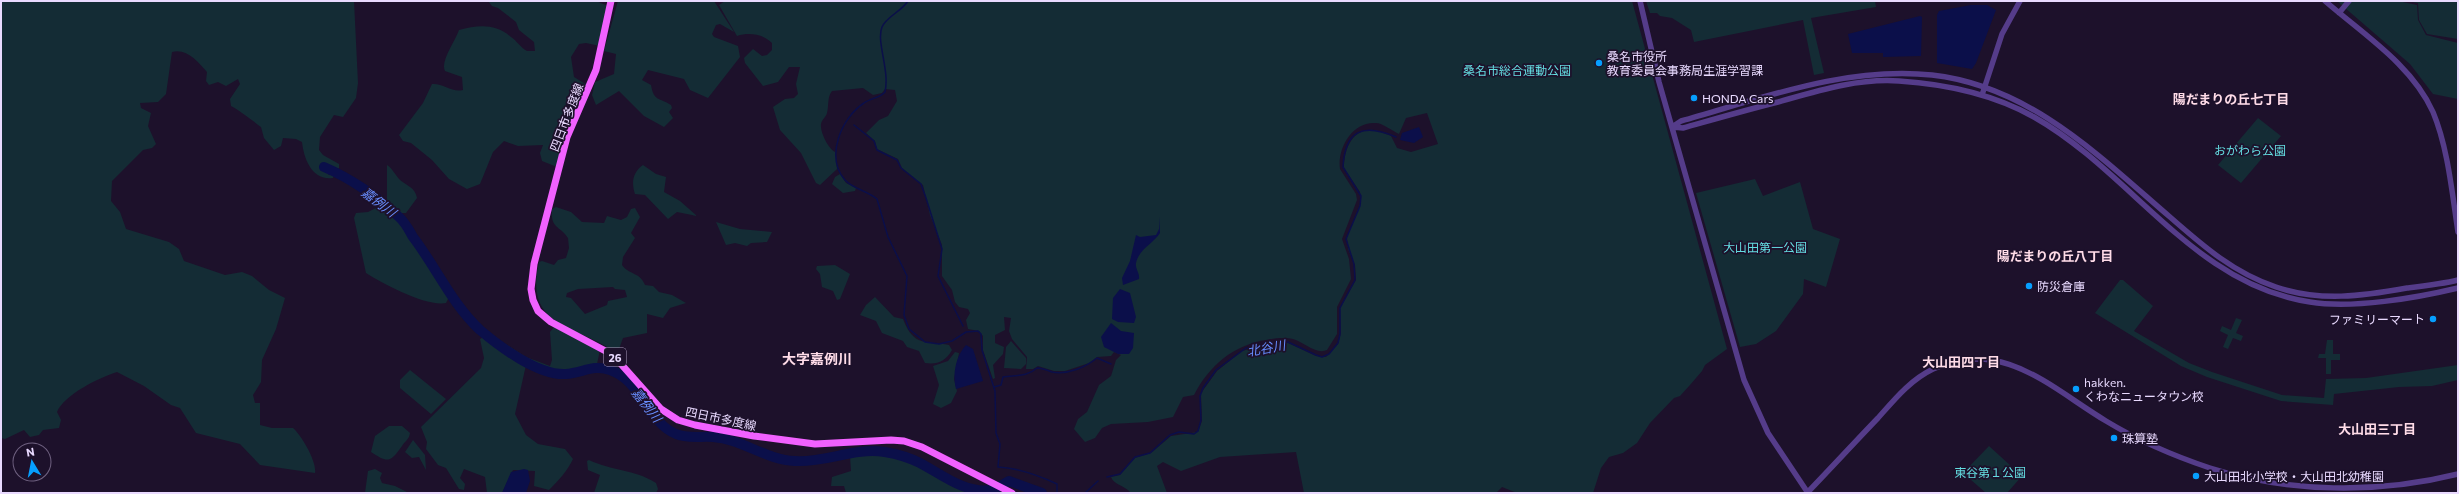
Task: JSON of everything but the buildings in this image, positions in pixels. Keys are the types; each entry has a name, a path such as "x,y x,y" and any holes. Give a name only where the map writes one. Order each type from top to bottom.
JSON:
{"main road":[{"name":"四日市多度線","path":"611,1 596,70 567,137 534,264 531,289 533,300 538,310 552,322 613,355 661,409 678,420 754,436 815,444 891,440 904,441 922,447 1008,491"}],"street":[{"path":"1640,1 1659,82 1744,380 1768,433 1807,493 1915,380 1943,365 1980,359 2001,362 2027,370 2128,433 2198,464 2266,481 2338,490 2395,485 2458,474"},
{"path":"1982,95 2002,34 2020,1"},
{"path":"2325,1 2404,70 2426,100 2438,126 2458,232"},
{"path":"2339,13 2349,1"},
{"path":"1672,127 1689,119 1812,85 1850,77 1879,74 1934,75 1985,87 2020,101 2051,118 2083,143 2209,251 2233,268 2266,284 2313,296 2344,297 2458,280"},
{"path":"1672,127 1683,128 1814,92 1864,82 1914,82 1982,95 2032,116 2050,127 2072,143 2206,257 2232,275 2266,291 2310,302 2336,305 2408,297 2458,288"}],"green space":[{"path":"1,1 354,1 358,83 356,98 343,117 334,115 320,137 319,150 323,155 339,164 339,168 336,170 333,166 330,168 323,167 330,173 328,175 334,175 333,178 320,176 310,168 302,142 296,139 283,138 281,146 274,150 264,138 261,127 231,106 230,99 240,84 238,79 226,86 218,82 209,85 206,81 207,72 200,64 187,54 177,51 172,52 166,94 158,102 140,103 141,108 151,113 148,126 156,144 152,148 143,150 112,181 111,201 120,212 126,229 169,242 179,249 184,261 225,275 242,272 252,276 269,290 285,298 276,329 262,360 261,382 253,395 255,403 260,403 260,425 272,428 293,428 301,437 308,449 314,462 315,473 260,465 240,444 196,433 180,408 171,405 144,386 117,372 82,388 67,399 57,412 61,420 59,428 43,430 39,435 30,437 24,430 5,439 1,438"},
{"path":"488,1 596,1 608,6 600,46 586,43 579,44 571,57 574,77 587,85 576,106 566,104 565,109 574,112 565,135 557,167 542,161 540,153 543,145 518,146 504,141 493,152 480,184 467,189 449,179 432,160 411,143 403,141 399,135 423,103 432,84 459,91 463,90 462,77 445,71 444,67 446,57 459,30 480,26 493,27 505,32 527,51 535,51 534,42 519,30 516,22 498,8 492,6"},
{"path":"618,1 714,1 734,32 720,24 716,25 712,34 714,37 738,46 740,57 708,98 690,90 684,79 648,70 642,80 651,85 655,97 671,105 672,108 669,112 673,118 664,127 644,116 619,91 596,105 592,95 595,82 614,74 616,54 604,51"},
{"name":"桑名市総合運動公園","path":"725,1 1632,1 1727,349 1705,365 1702,371 1680,396 1674,398 1650,423 1637,443 1623,453 1609,457 1601,468 1593,493 1517,493 1502,487 1496,493 1304,493 1296,452 1220,457 1181,471 1163,462 1157,466 1167,493 1131,493 1114,482 1111,477 1120,475 1135,458 1151,453 1171,436 1198,432 1202,421 1201,394 1217,371 1242,351 1268,344 1288,343 1316,356 1326,357 1338,344 1341,333 1340,308 1356,280 1355,265 1348,249 1347,237 1361,202 1360,192 1344,168 1347,149 1353,138 1363,131 1370,130 1378,131 1391,136 1397,148 1411,152 1438,144 1427,113 1406,118 1399,134 1378,123 1367,124 1353,131 1344,145 1341,153 1340,169 1356,194 1357,200 1342,239 1349,259 1351,279 1337,307 1337,334 1327,350 1314,350 1293,339 1287,338 1269,339 1243,347 1223,358 1207,375 1194,395 1183,397 1173,417 1148,422 1111,424 1102,428 1095,438 1085,442 1074,429 1078,419 1087,412 1099,385 1111,376 1116,360 1121,355 1114,352 1111,356 1097,357 1089,363 1065,371 1054,371 1038,366 1033,369 1026,369 1027,357 1012,339 1009,331 1011,318 1004,317 1005,330 995,335 995,343 1004,347 1003,354 993,365 995,378 993,379 983,350 983,336 979,331 968,329 966,320 970,313 968,309 959,307 955,302 952,290 942,276 942,245 930,215 923,185 902,168 898,159 877,149 875,141 866,133 879,120 888,116 897,101 895,90 885,89 882,93 873,95 863,88 832,91 830,93 827,113 821,127 827,143 835,152 837,169 820,185 816,183 801,153 780,130 773,107 785,99 794,98 798,94 796,84 800,67 789,67 778,82 763,86 745,63 744,58 753,49 762,56 767,55 772,50 772,43 756,35 746,34 737,36 719,5"},
{"path":"1646,1 1875,1 1876,7 1811,18 1824,73 1814,75 1803,20 1694,42 1691,30 1672,18 1660,16 1657,13 1650,13"},
{"path":"2337,1 2398,1 2417,5 2418,20 2426,35 2458,43 2458,99 2433,94 2410,64"},
{"path":"2407,1 2458,1 2458,39 2427,34 2419,20 2418,3"},
{"name":"おがわら公園","path":"2258,118 2281,136 2241,183 2218,165"},
{"path":"387,165 400,180 413,189 416,194 417,198 406,213 396,213 387,206"},
{"path":"643,165 656,174 666,177 664,192 680,201 697,216 677,212 668,219 645,195 635,194 633,181 635,174"},
{"path":"840,174 846,183 856,188 855,191 843,193 832,184 835,177"},
{"name":"大山田第一公園","path":"1755,179 1763,196 1800,182 1813,229 1840,239 1826,287 1804,279 1803,294 1776,331 1756,344 1740,347 1696,193"},
{"path":"380,206 394,215 400,222 449,297 446,303 428,302 405,294 366,273 354,218 356,213 368,212"},
{"path":"556,207 571,212 582,222 604,223 607,216 621,220 627,217 631,209 635,208 640,217 631,233 635,238 623,257 622,265 628,271 640,278 645,285 653,286 659,292 672,295 686,303 670,308 663,318 647,314 647,333 623,338 619,349 614,351 555,320 545,311 538,299 536,283 539,262 542,261 554,265 558,260 566,258 569,248 568,238 554,224 552,209","holes":["613,287 615,289 625,290 627,297 608,301 607,305 585,314 571,298 566,297 567,293 578,289"]},
{"path":"716,222 740,229 772,232 767,242 751,243 747,246 735,243 726,245"},
{"path":"835,265 850,274 840,299 837,300 833,291 822,287 820,274 816,269 817,266"},
{"path":"2120,280 2123,280 2153,306 2134,331 2189,363 2282,395 2324,398 2326,379 2366,378 2458,365 2458,380 2432,386 2399,387 2334,394 2333,405 2281,401 2207,377 2181,366 2095,313"},
{"path":"875,297 894,317 903,319 907,328 916,339 949,345 952,350 950,354 937,363 925,363 919,351 907,347 903,341 882,333 876,321 860,315 866,305"},
{"path":"2236,318 2242,320 2236,333 2243,336 2241,341 2233,338 2228,349 2223,347 2228,335 2220,331 2222,326 2231,330"},
{"path":"554,327 600,350 597,364 571,371 548,369 537,365 504,345 504,343 526,357 550,366 552,360 550,332"},
{"path":"484,337 526,365 515,414 526,435 538,444 565,449 573,459 563,475 549,490 534,486 535,471 513,470 502,493 487,493 485,477 464,469 460,478 465,484 464,490 459,489 446,468 438,465 426,449 427,442 421,427 481,368 484,358 480,339"},
{"path":"2327,340 2333,340 2333,354 2340,354 2340,360 2331,360 2331,374 2326,374 2326,358 2318,358 2319,354 2325,354"},
{"path":"1011,341 1026,358 1026,364 1021,369 1004,368 1006,347"},
{"path":"955,352 959,353 954,379 957,391 951,403 941,408 933,404 939,385 933,366 948,361"},
{"path":"410,370 446,399 431,414 400,388 400,380"},
{"path":"389,426 402,426 410,433 408,439 394,456 388,460 371,452 375,436"},
{"path":"413,440 425,455 426,470 419,457 412,458 405,452"},
{"name":"東谷第１公園","path":"1989,446 2022,476 2007,493 1986,493 1963,473"},
{"path":"873,453 907,460 968,493 846,493 844,486 831,486 832,477 851,471 850,456"},
{"path":"589,460 648,478 656,483 658,489 656,493 594,493 600,475 588,470 587,461"},
{"path":"375,469 382,473 380,478 382,483 395,486 409,493 365,493 368,471"}],"shaded area":[{"path":"1971,5 1987,5 1996,10 1976,63 1972,69 1937,63 1937,15 1939,11"},
{"path":"1920,16 1922,17 1921,56 1883,57 1883,53 1852,53 1848,34"},
{"path":"1419,127 1423,137 1414,143 1400,140 1402,133"},
{"path":"1159,217 1160,233 1143,250 1136,263 1139,279 1123,285 1122,278 1130,261 1136,235 1140,237 1156,235 1159,229"},
{"path":"1120,289 1130,293 1136,317 1134,323 1118,322 1112,319 1113,298"},
{"path":"1111,323 1121,331 1134,333 1133,348 1129,354 1118,354 1104,347 1101,337"},
{"path":"966,345 973,349 983,381 956,389 954,377 957,360"},
{"path":"524,469 528,470 530,481 526,493 502,493 511,472"}],"waterway":[{"path":"908,1 887,20 882,27 881,40 886,75 885,92 881,96 864,103 849,118 843,128 838,138 836,149 836,160 839,171 848,183 877,199 888,237 907,276 904,315 909,329 925,342 939,344 952,341 966,332 978,331 981,334 982,350 995,391 996,433 1000,444 998,467 1021,470 1057,484 1057,493"},
{"path":"854,125 874,141 877,150 897,160 901,168 921,184 942,249 938,276 963,326"},
{"name":"北谷川","path":"1107,477 1120,474 1135,457 1150,453 1170,435 1179,432 1194,434 1198,431 1201,420 1200,396 1203,388 1216,370 1246,348 1288,342 1322,357 1329,354 1338,343 1340,334 1340,308 1355,280 1354,264 1346,239 1360,206 1361,196 1343,167 1347,145 1358,133 1365,131 1374,131 1396,137"},
{"name":"嘉例川","path":"324,167 363,189 382,202 401,219 461,309 480,330 498,344 520,359 544,370 555,373 566,374 593,368 604,368 621,375 637,391 658,420 666,428 680,436 713,437 734,441 774,457 795,461 818,460 851,453 874,451 885,452 916,461 954,482 972,489 991,490 998,488 1009,481 1042,493"},
{"path":"994,387 1001,385 1003,377 1029,373 1037,368 1058,373 1076,370 1097,358 1111,364"},
{"name":"北谷川","path":"1085,493 1098,481"}],"place":[{"name":"桑名市役所 教育委員会事務局生涯学習課","path":"1599,63"},
{"name":"HONDA Cars","path":"1694,98"},
{"name":"防災倉庫","path":"2029,286"},
{"name":"ファミリーマート","path":"2433,319"},
{"name":"hakken. くわなニュータウン校","path":"2076,389"},
{"name":"珠算塾","path":"2114,438"},
{"name":"大山田北小学校・大山田北幼稚園","path":"2196,476"}],"district":[{"name":"陽だまりの丘七丁目","path":"2231,99"},
{"name":"陽だまりの丘八丁目","path":"2055,256"},
{"name":"大字嘉例川","path":"817,358"},
{"name":"大山田四丁目","path":"1961,362"},
{"name":"大山田三丁目","path":"2377,429"}]}
